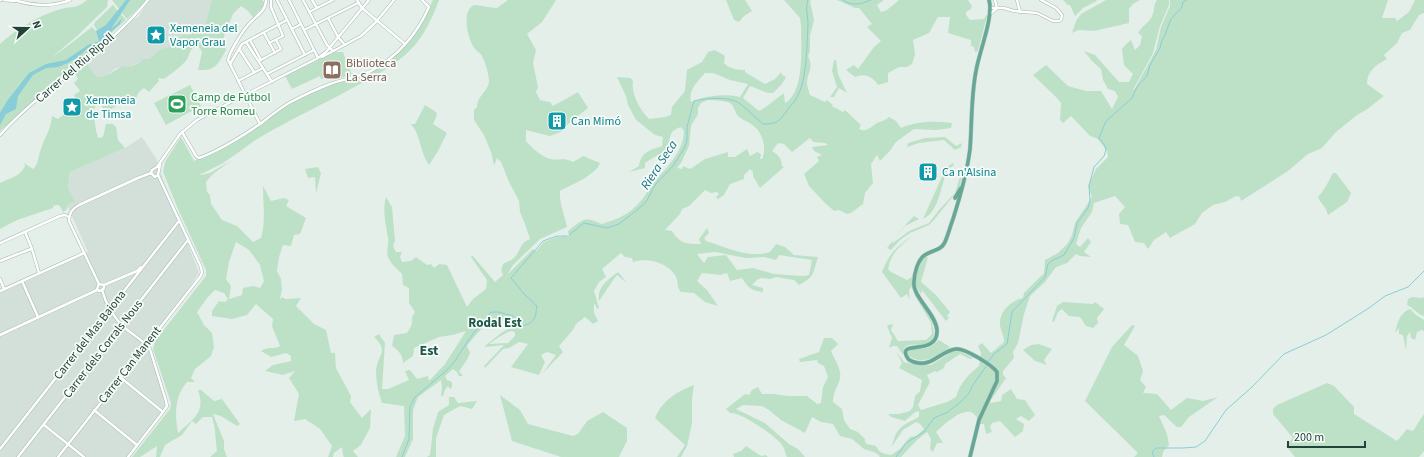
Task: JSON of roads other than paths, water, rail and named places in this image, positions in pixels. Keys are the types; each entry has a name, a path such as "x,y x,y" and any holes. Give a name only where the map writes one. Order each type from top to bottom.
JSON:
{"main road":[{"path":"970,457 981,414 998,381 997,372 992,366 961,349 951,350 932,361 922,363 911,361 907,357 906,353 910,347 927,346 932,343 937,330 915,289 914,281 922,257 927,253 939,249 944,243 962,185 969,155 975,73 989,14 989,0"},
{"path":"955,198 962,185"}],"street":[{"path":"4,0 15,0 49,5 60,4 70,0"},
{"name":"Carrer del Riu Ripoll","path":"0,135 25,111 118,31 148,0"},
{"path":"260,124 228,60 230,54 248,25 263,11 266,0"},
{"path":"269,43 283,36 271,6 271,0"},
{"path":"277,0 305,54"},
{"path":"288,0 318,58"},
{"path":"303,0 327,45 334,51"},
{"path":"312,0 317,8"},
{"path":"309,12 333,0"},
{"path":"318,58 330,48 369,0"},
{"path":"97,290 99,284 70,221 69,216 74,207 151,173 152,170 156,169 182,132 188,127 213,111 361,36 378,20 394,0"},
{"path":"182,132 196,156 199,158 224,147 289,103 330,84 370,71 384,63 405,44 420,25 429,6 422,0"},
{"path":"989,0 995,1 1002,9"},
{"path":"1017,0 1020,12"},
{"path":"990,8 1020,12 1030,11 1054,20 1061,20 1062,15 1056,8 1041,0"},
{"path":"304,30 358,1 362,8 405,44"},
{"path":"995,1 997,8"},
{"path":"989,14 997,8"},
{"path":"328,18 338,37 345,45"},
{"path":"230,65 242,44 287,20"},
{"path":"292,29 301,24"},
{"path":"264,33 275,53"},
{"path":"250,40 263,68 272,82"},
{"path":"260,61 281,49 276,40"},
{"path":"246,42 260,61"},
{"path":"239,49 254,72"},
{"path":"268,74 314,50"},
{"path":"238,81 263,68"},
{"path":"151,173 155,177 158,173 160,163"},
{"path":"156,169 188,240"},
{"path":"0,243 60,216 69,216"},
{"name":"Carrer del Mas Baiona","path":"0,448 179,221"},
{"path":"25,232 39,273"},
{"name":"Carrer Can Manent","path":"58,457 200,277 202,273 201,267 188,240"},
{"name":"Carrer dels Corrals Nous","path":"18,457 188,240"},
{"path":"0,261 32,249"},
{"path":"0,291 84,253"},
{"path":"99,284 104,285 137,271 144,265"},
{"path":"0,279 4,289"},
{"path":"22,281 38,317"},
{"path":"104,285 102,290 113,315 122,325 150,349 166,406 128,457"},
{"path":"0,334 97,290 102,290"},
{"path":"120,377 163,412"},
{"path":"94,410 137,446"},
{"path":"44,425 84,457"}],"water":[{"path":"126,0 130,0 111,29 122,18 120,24 106,36 101,43 100,42 88,48 68,63 58,67 46,68 33,75 18,96 16,109 6,114 0,125 0,113 7,101 29,73 46,64 66,60 88,45 99,41 96,31 106,25"}],"waterway":[{"name":"Riera Seca","path":"569,235 584,223 607,228 619,224 646,202 655,185 673,166 685,147 687,140 687,127 694,101 711,98 729,99 739,103 763,124 772,123 781,119 796,99 803,82 807,51 808,0"},
{"name":"Riera Seca","path":"843,0 850,4 860,4 871,0"},
{"path":"988,362 994,354 1007,344 1012,312 1045,277 1048,264 1064,255 1074,238 1077,223 1088,208 1090,200 1089,186 1094,167 1104,156 1106,150 1099,138 1106,121 1132,98 1137,87 1147,76 1150,65 1160,48 1171,19 1182,7 1183,2 1187,0"},
{"path":"402,457 409,439 410,407 415,397 447,370 455,361 469,339 491,312 498,312 513,316 523,326 533,321 537,306 525,295 511,278 543,241 557,236 567,236"},
{"path":"1154,457 1152,452 1156,448 1196,447 1205,441 1226,410 1251,388 1284,354 1326,335 1385,296 1408,287 1424,271"},
{"path":"896,457 906,443 924,432 934,418 948,412 963,400 987,365"}],"place":[{"name":"Xemeneia del Vapor Grau","path":"156,35"},
{"name":"Biblioteca La Serra","path":"332,70"},
{"name":"Camp de Fútbol Torre Romeu","path":"177,104"},
{"name":"Xemeneia de Timsa","path":"72,107"},
{"name":"Can Mimó","path":"557,121"},
{"name":"Ca n'Alsina","path":"928,172"}],"district":[{"name":"Rodal Est","path":"495,323"},
{"name":"Est","path":"429,351"}]}
